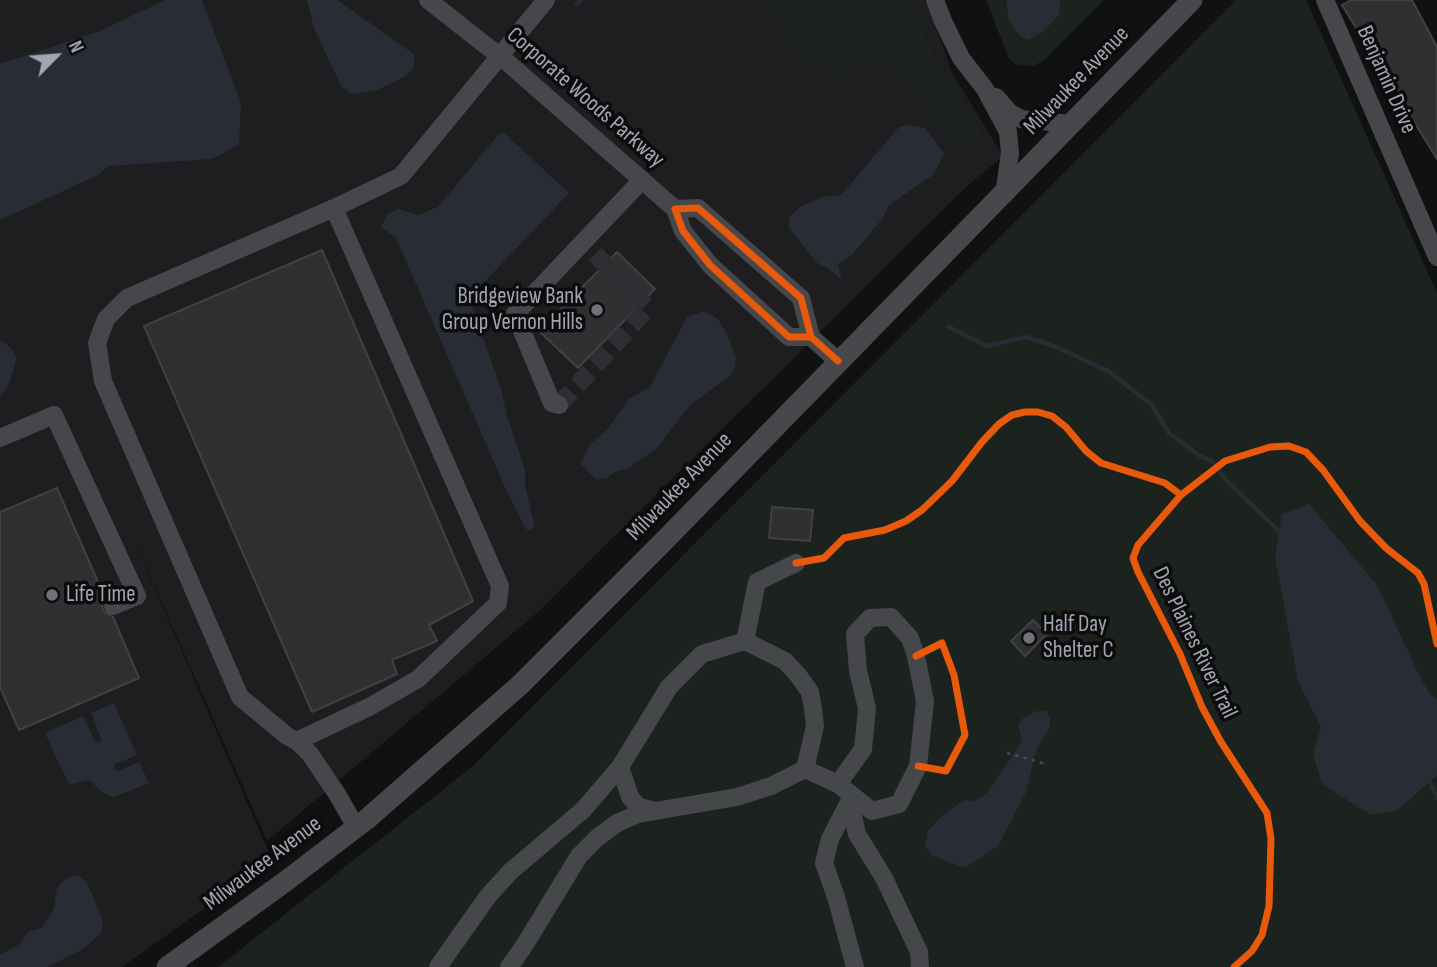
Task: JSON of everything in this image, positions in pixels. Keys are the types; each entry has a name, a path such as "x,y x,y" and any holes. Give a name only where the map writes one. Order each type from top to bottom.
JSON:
{"main road":[{"name":"Milwaukee Avenue","path":"167,967 356,827 520,685 1192,0"}],"street":[{"name":"Corporate Woods Parkway","path":"428,0 500,56 675,209 683,231 710,265 789,337 811,337"},
{"path":"356,827 310,754 240,697 103,381 97,342 106,319 127,298 401,176 546,0"},
{"path":"936,0 961,58 985,89 1010,113 1021,119 1071,124"},
{"name":"Benjamin Drive","path":"1325,0 1437,257"},
{"path":"985,89 1008,132 1010,153 1003,195"},
{"path":"559,405 552,403 515,314 642,180"},
{"path":"297,741 369,707 418,679 498,603 500,586 334,208"},
{"name":"Corporate Woods Parkway","path":"675,209 698,208 801,298 811,337 838,361"},
{"path":"0,438 54,415 137,596 113,606"},
{"path":"745,641 757,582 796,563"},
{"path":"805,769 838,784 872,811 899,804 918,766 925,701 910,638 891,617 870,618 855,634 858,671 867,708 863,749 838,784"},
{"path":"438,967 510,871 583,810 620,767 669,687 702,654 745,641 785,661 798,675 810,692 815,726 805,769"},
{"path":"620,767 630,797 639,807 658,811"},
{"path":"509,967 579,856 617,823 638,814 737,797 771,786 805,769"},
{"path":"852,796 830,839 824,863 855,967"},
{"path":"852,796 853,816 858,834 884,878 919,952 920,967"}],"path":[{"path":"1003,752 1046,764"}],"shaded area":[{"path":"0,0 928,0 951,71 1003,156 964,189 537,613 267,841 130,531 272,860 122,967 0,967"},
{"path":"165,0 202,0 241,103 239,145 212,159 108,166 98,175 0,220 0,64 100,31"},
{"path":"307,0 337,0 414,54 414,67 405,77 377,90 352,94 341,86 314,28"},
{"path":"771,0 907,0 938,63 962,103 969,106 984,140 957,156 904,72 879,66 829,74 800,56"},
{"path":"986,0 1006,0 1005,3 1060,3 1061,0 1104,0 1043,61 1033,66 1015,64 1009,59"},
{"path":"1006,0 1061,0 1059,15 1044,31 1027,40 1018,34 1009,21"},
{"path":"1236,0 1306,0 1437,293 1437,967 218,967 472,767"},
{"path":"909,125 925,128 944,154 933,175 889,205 882,219 853,254 838,264 842,280 817,263 789,228 789,218 800,207 822,197 841,195 899,127"},
{"path":"504,133 569,193 469,298 501,389 525,470 525,485 534,524 531,531 526,529 508,494 396,238 381,227 388,214 398,209 418,215 438,207 498,135"},
{"path":"704,311 717,318 726,332 736,357 735,368 729,377 691,404 657,448 627,469 617,471 606,478 596,479 581,464 589,445 607,430 629,399 650,387 687,317"},
{"path":"0,340 10,347 17,357 9,385 0,397"},
{"path":"1309,504 1377,585 1421,679 1437,700 1437,775 1398,810 1371,815 1322,784 1313,754 1321,727 1298,681 1275,557 1282,514"},
{"path":"114,703 137,755 115,764 114,769 119,771 139,762 149,783 114,797 103,793 89,780 68,783 45,733 83,716 96,743 102,741 91,713"},
{"path":"1037,711 1046,711 1050,717 1050,727 1036,750 1026,792 998,846 965,868 933,856 925,847 928,831 942,816 964,800 974,801 987,793 1022,741 1018,725 1023,718"},
{"path":"78,875 87,883 103,921 101,934 81,950 47,967 0,967 0,955 21,943 29,931 42,928 54,909 57,888 66,878"}],"building":[{"path":"1351,0 1412,0 1437,47 1437,159 1342,5"},
{"path":"322,250 473,601 429,625 437,641 392,660 397,674 312,712 144,326"},
{"name":"Bridgeview Bank Group Vernon Hills","path":"617,252 655,289 578,368 539,331"},
{"name":"Life Time","path":"57,488 105,598 103,611 113,617 139,678 19,730 0,687 0,512"},
{"path":"772,507 813,510 810,541 769,538"},
{"name":"Half Day Shelter C","path":"1033,620 1047,634 1025,656 1011,641"}],"waterway":[{"path":"577,4 581,0"},
{"path":"949,327 986,346 1026,337 1056,347 1108,371 1151,404 1169,433 1200,456 1212,461 1227,481 1282,534"},
{"path":"1428,778 1437,797"}],"tunnel":[{"path":"559,405 648,308 583,242"}],"cycle path":[{"path":"811,337 789,337 710,265 683,231 675,209 698,208 801,298 811,337 838,361"},
{"path":"796,563 824,558 844,538 885,530 906,521 922,510 952,481 999,424 1012,415 1025,412 1052,416 1101,463 1165,483 1181,495"},
{"name":"Des Plaines River Trail","path":"1234,967 1252,951 1262,935 1269,906 1271,839 1267,813 1202,707 1180,654 1138,572 1133,558 1138,545 1181,495 1225,461 1270,447 1289,446 1306,452 1323,470 1360,521 1386,548 1418,573 1424,584 1437,644"},
{"path":"916,656 942,643 954,675 965,735 946,771 918,766"}],"place":[{"name":"Bridgeview Bank Group Vernon Hills","path":"597,310"},
{"name":"Life Time","path":"52,595"},
{"name":"Half Day Shelter C","path":"1029,638"}]}
